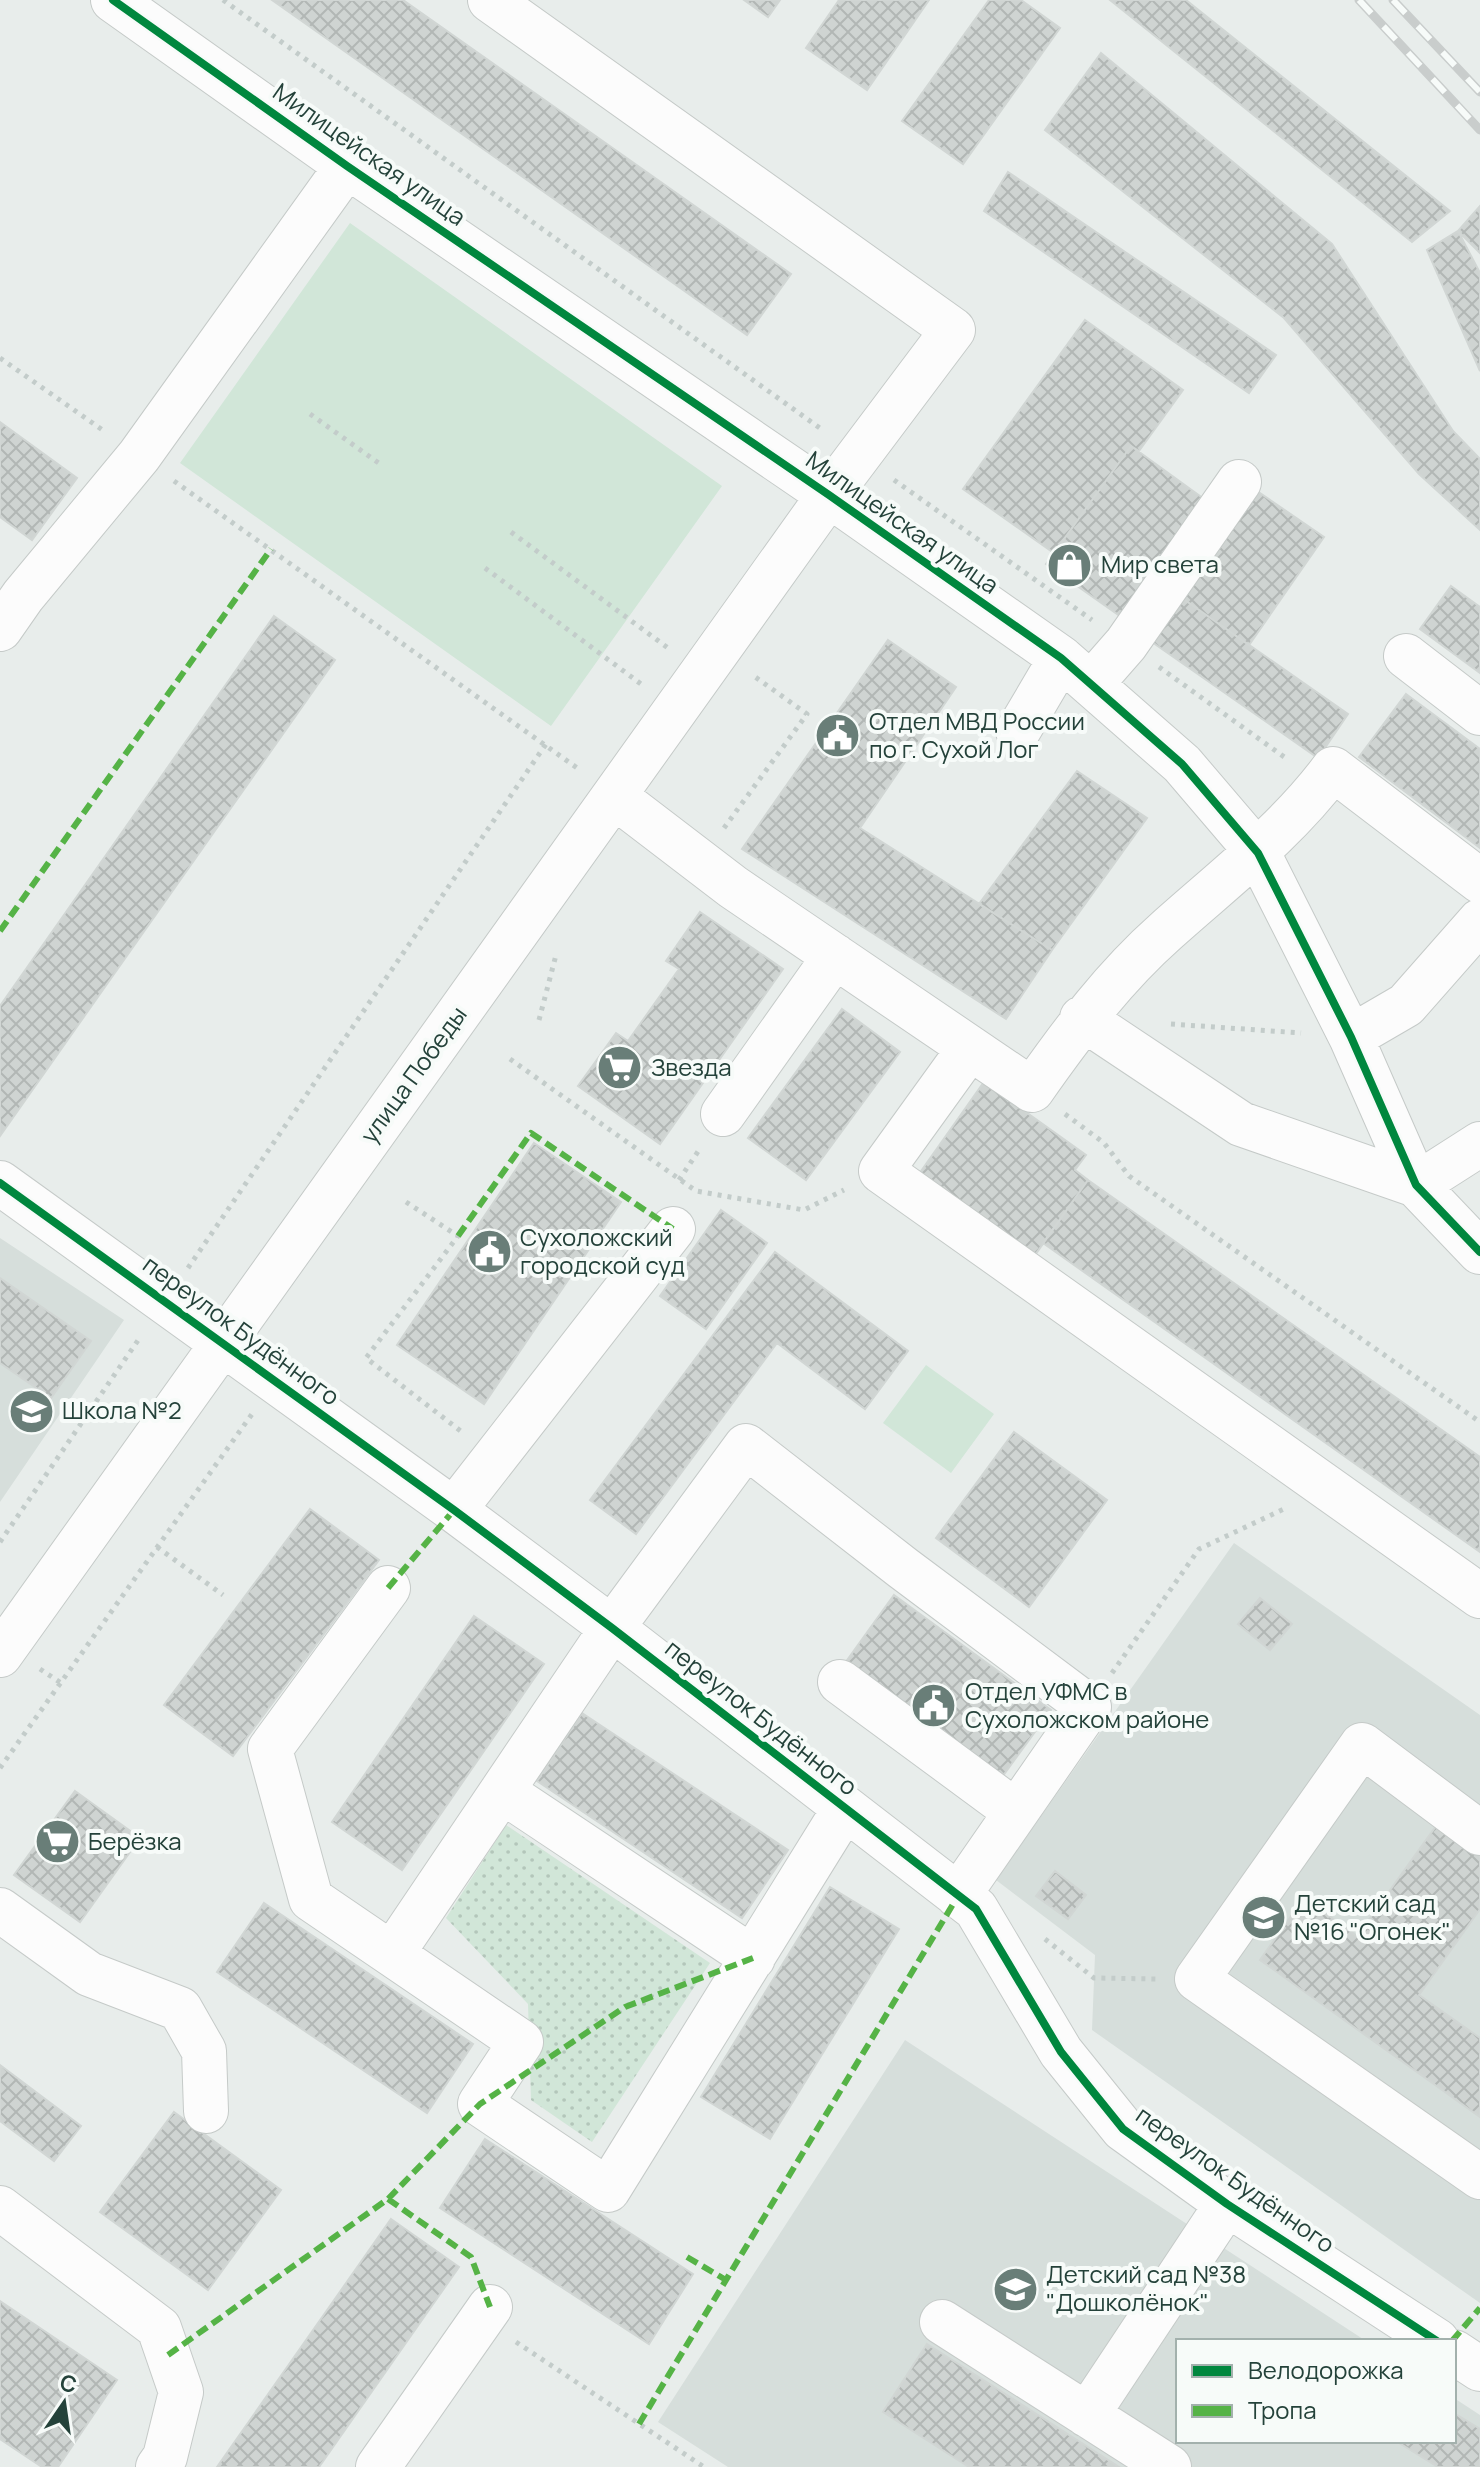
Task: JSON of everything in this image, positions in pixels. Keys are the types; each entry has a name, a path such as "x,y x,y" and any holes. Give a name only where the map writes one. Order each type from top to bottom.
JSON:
{"street":[{"name":"Милицейская улица","path":"113,0 347,166 829,495 1076,671 1182,764 1258,853 1351,1037 1416,1185 1480,1252"},
{"name":"улица Победы","path":"0,1655 829,495 953,330 490,0"},
{"path":"8,601 139,456 347,166"},
{"path":"1018,731 1076,671 1126,644 1239,482"},
{"path":"1406,656 1480,713"},
{"path":"614,796 835,956 1032,1090 1082,1018 1164,933 1258,853 1333,769 1480,881"},
{"path":"1351,1037 1406,1005 1480,921"},
{"path":"723,1114 835,956"},
{"path":"1082,1018 1241,1124 1416,1185 1480,1144"},
{"path":"969,1049 881,1171 1480,1596"},
{"name":"переулок Будённого","path":"0,1183 454,1510 976,1909 1061,2052 1123,2129 1227,2204 1434,2339"},
{"path":"454,1510 673,1229"},
{"path":"392,1954 612,1628 746,1446 1089,1707 958,1896"},
{"path":"388,1588 270,1749 311,1899 521,2042 480,2104 608,2190 845,1808"},
{"path":"840,1682 1015,1811"},
{"path":"1480,1833 1362,1745 1197,1979 1480,2177"},
{"path":"502,1791 753,1958"},
{"path":"0,1910 89,1974 180,2009 204,2051 206,2111"},
{"path":"1087,2415 1227,2204"},
{"path":"0,2208 159,2328 181,2392 165,2457 158,2467"},
{"path":"378,2467 486,2313"},
{"path":"942,2322 1169,2467"},
{"path":"1456,2353 1480,2369"}],"path":[{"path":"223,0 1322,783"},
{"path":"0,358 546,744 614,796"},
{"path":"310,414 380,464"},
{"path":"511,532 710,661 807,714 700,861"},
{"path":"485,568 676,710"},
{"path":"0,1542 546,744"},
{"path":"1161,1024 1351,1037"},
{"path":"510,1059 696,1191 804,1210 881,1171"},
{"path":"1032,1090 1104,1143 1129,1176 1480,1422"},
{"path":"406,1202 458,1236 366,1358 495,1457"},
{"path":"0,1768 276,1380"},
{"path":"1089,1707 1199,1549 1329,1488"},
{"path":"157,1547 223,1595"},
{"path":"1044,1938 1094,1978 1197,1979"},
{"path":"486,2313 704,2467"}],"shaded area":[{"name":"Школа №2","path":"0,1238 124,1320 0,1502"},
{"name":"Детский сад №16 \"Огонек\"","path":"1234,1543 1480,1715 1480,2303 1092,2030 1095,1955 996,1880"},
{"name":"Детский сад №38 \"Дошколёнок\"","path":"905,2040 1363,2339 1176,2339 1176,2443 1456,2443 1456,2399 1480,2415 1480,2467 728,2467 658,2422"}],"green space":[{"path":"350,223 722,486 551,726 180,463"},
{"path":"926,1365 994,1414 951,1473 883,1423"},
{"path":"506,1825 710,1963 592,2142 531,2100 528,2004 446,1918"}],"building":[{"path":"272,0 403,0 791,274 747,335"},
{"path":"744,0 780,0 768,17"},
{"path":"839,0 929,0 867,90 806,48"},
{"path":"989,0 1021,0 1060,28 963,164 902,121"},
{"path":"1110,0 1186,0 1450,211 1412,242"},
{"path":"1101,53 1332,244 1453,431 1480,459 1480,530 1419,474 1284,318 1045,130"},
{"path":"1008,172 1276,355 1249,393 984,211"},
{"path":"1480,206 1480,253 1458,231"},
{"path":"1458,231 1480,273 1480,371 1427,250"},
{"path":"1085,320 1183,390 1139,451 1131,446 1054,553 963,489"},
{"path":"0,422 77,478 32,540 0,517"},
{"path":"1131,446 1204,499 1120,616 1046,564"},
{"path":"1257,491 1324,537 1249,645 1182,598"},
{"path":"1451,586 1480,607 1480,673 1420,629"},
{"path":"1182,598 1348,714 1318,758 1152,642"},
{"path":"274,616 335,660 0,1136 0,1006"},
{"path":"888,640 956,687 860,828 1052,950 1006,1019 742,849"},
{"path":"1406,694 1480,749 1480,848 1359,757"},
{"path":"1077,771 1147,818 1052,950 979,904"},
{"path":"700,912 783,969 660,1144 578,1086 616,1033 628,1041 679,969 666,961"},
{"path":"842,1009 900,1052 806,1180 748,1138"},
{"path":"984,1082 1086,1155 1075,1170 1088,1180 1035,1255 919,1174"},
{"path":"534,1143 621,1202 484,1404 397,1345"},
{"path":"1088,1180 1480,1457 1480,1552 1043,1243"},
{"path":"721,1210 767,1243 706,1329 660,1296"},
{"path":"775,1252 908,1351 865,1409 777,1343 636,1534 590,1500"},
{"path":"0,1278 91,1341 51,1398 0,1363"},
{"path":"1014,1432 1107,1500 1029,1607 936,1538"},
{"path":"310,1509 379,1560 233,1756 164,1705"},
{"path":"894,1595 1051,1710 1002,1777 845,1663"},
{"path":"1260,1598 1292,1624 1270,1650 1238,1624"},
{"path":"474,1616 544,1664 402,1870 332,1822"},
{"path":"582,1713 788,1850 742,1918 537,1781"},
{"path":"75,1791 140,1838 80,1922 14,1875"},
{"path":"1439,1822 1480,1852 1480,1909 1419,1995 1480,2038 1480,2117 1260,1960 1304,1898 1357,1936"},
{"path":"1055,1871 1086,1895 1068,1919 1036,1896"},
{"path":"830,1887 899,1929 770,2139 701,2097"},
{"path":"264,1903 473,2044 427,2113 217,1972"},
{"path":"0,2065 81,2126 54,2161 0,2121"},
{"path":"174,2112 281,2190 208,2290 100,2212"},
{"path":"485,2139 693,2274 649,2344 440,2208"},
{"path":"391,2219 459,2267 319,2467 217,2467"},
{"path":"0,2301 117,2380 58,2467 42,2467 0,2439"},
{"path":"927,2344 1119,2467 969,2467 883,2412"},
{"path":"1456,2414 1480,2429 1480,2467 1438,2467 1399,2443 1456,2443"}],"railway":[{"path":"1359,0 1480,130"},
{"path":"1393,0 1480,92"}],"marked path":[{"path":"0,931 271,549"},
{"path":"458,1236 531,1133 673,1229"},
{"path":"388,1588 454,1510"},
{"path":"639,2424 958,1896"},
{"path":"168,2355 388,2199 480,2104 625,2007 753,1958"},
{"path":"388,2199 471,2257 490,2307"},
{"path":"687,2257 726,2280"},
{"path":"1454,2339 1480,2308"}],"cycle path":[{"path":"113,0 347,166 829,495 1061,658 1182,764 1258,853 1351,1037 1416,1185 1480,1252"},
{"path":"0,1183 454,1510 976,1909 1061,2052 1123,2129 1227,2204 1434,2339"}],"place":[{"name":"Мир света","path":"1070,565"},
{"name":"Отдел МВД России по г. Сухой Лог","path":"838,736"},
{"name":"Звезда","path":"620,1068"},
{"name":"Сухоложский городской суд","path":"489,1252"},
{"name":"Школа №2","path":"31,1411"},
{"name":"Отдел УФМС в Сухоложском районе","path":"934,1706"},
{"name":"Берёзка","path":"57,1842"},
{"name":"Детский сад №16 \"Огонек\"","path":"1263,1918"},
{"name":"Детский сад №38 \"Дошколёнок\"","path":"1015,2289"}]}
